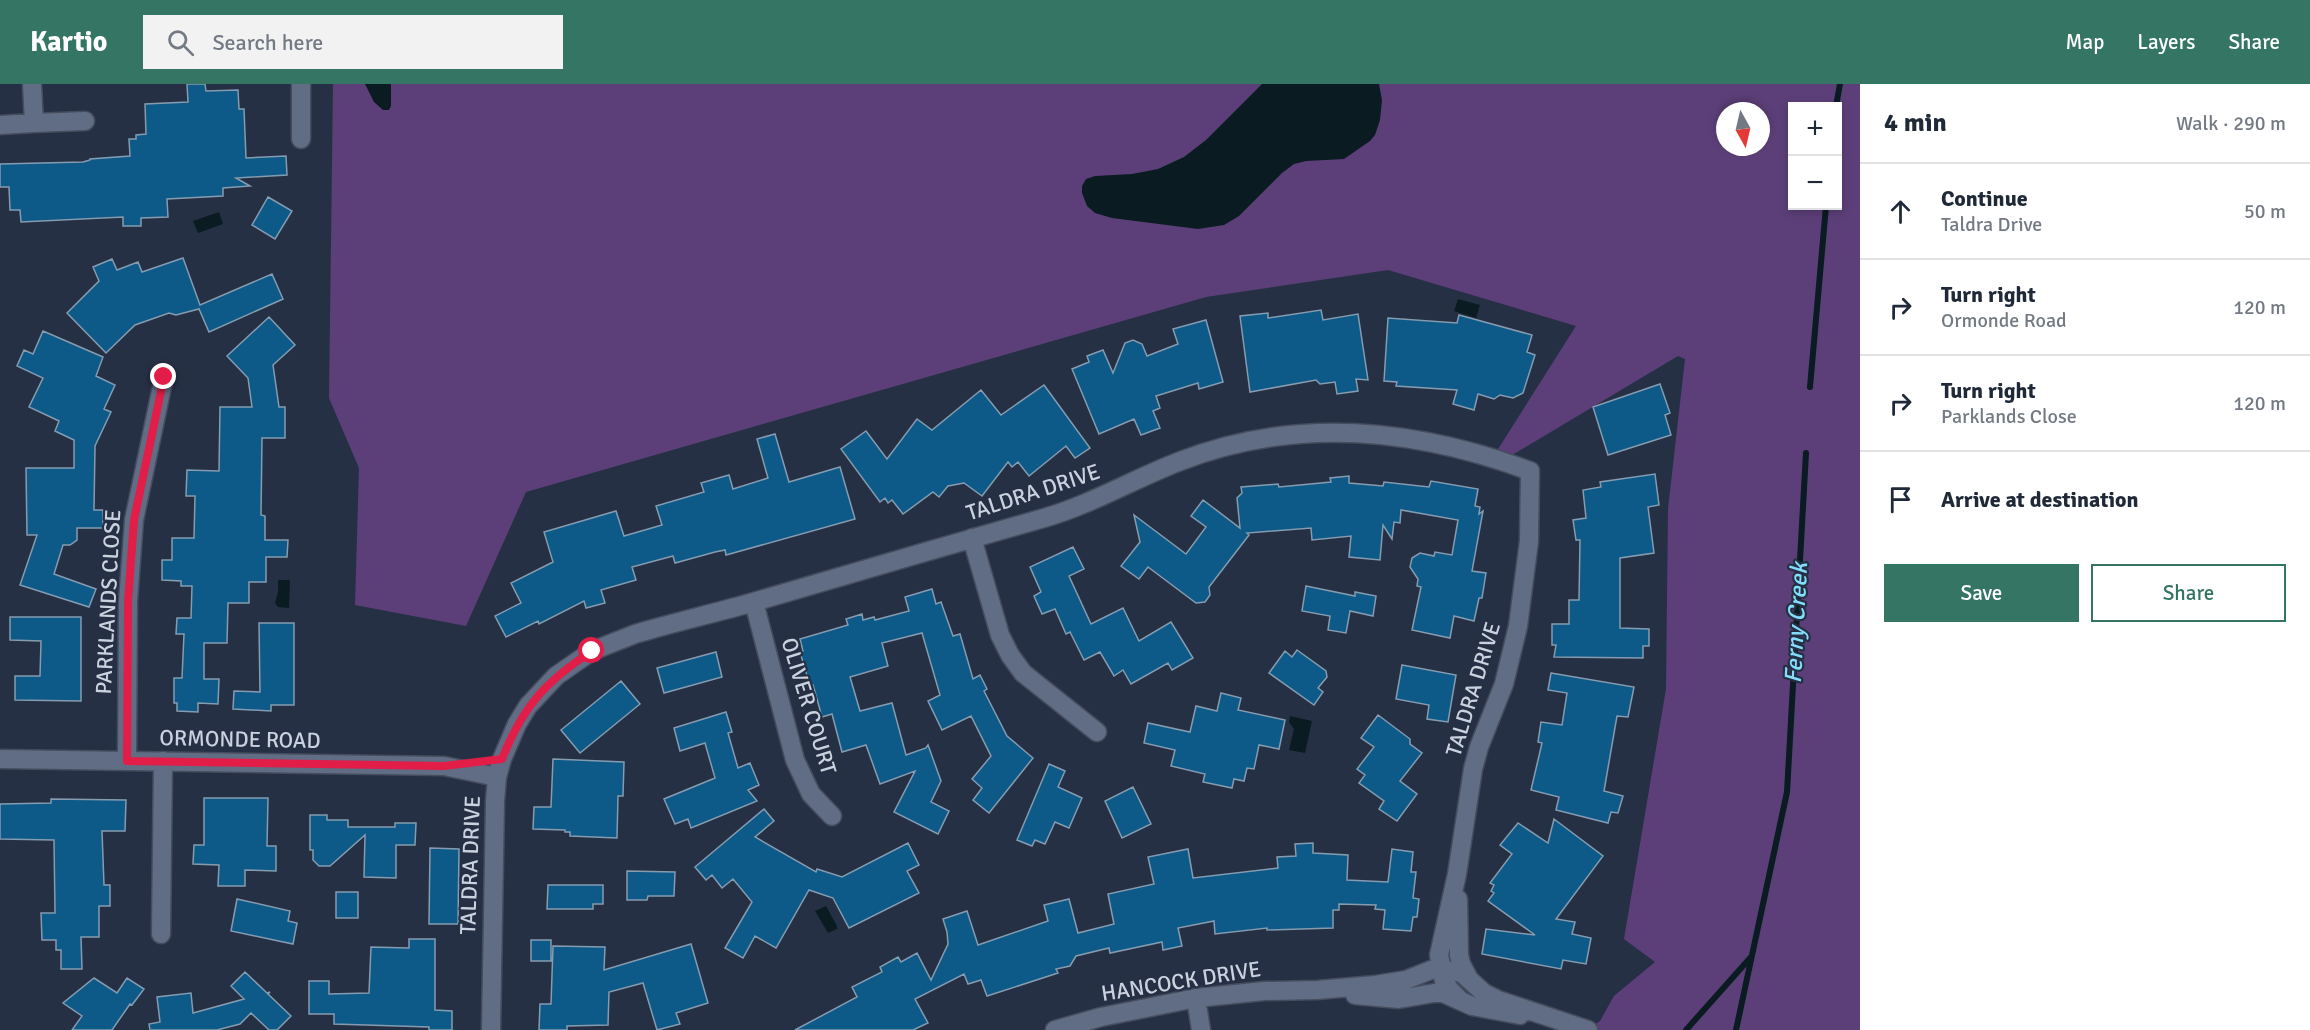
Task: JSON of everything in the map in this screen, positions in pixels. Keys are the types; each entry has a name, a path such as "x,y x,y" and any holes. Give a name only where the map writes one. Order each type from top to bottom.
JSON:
{"street":[{"path":"33,84 34,123"},
{"path":"301,84 301,139"},
{"path":"0,124 84,121"},
{"name":"PARKLANDS CLOSE","path":"127,761 128,601 134,520 164,377"},
{"name":"TALDRA DRIVE","path":"491,1030 500,768 517,724 528,706 556,676 592,651 635,634 754,602 1077,508 1177,462 1206,452 1243,442 1281,436 1341,432 1396,435 1456,447 1493,457 1530,471 1529,541 1518,626 1504,684 1479,747 1473,769 1457,873 1446,972"},
{"path":"972,538 1000,634 1010,655 1023,673 1097,732"},
{"name":"OLIVER COURT","path":"754,602 795,760 811,794 832,816"},
{"name":"ORMONDE ROAD","path":"0,759 500,768"},
{"path":"161,934 163,761"},
{"path":"1446,972 1461,1001 1487,1011 1552,1019"},
{"path":"1446,972 1497,1000 1588,1030"},
{"name":"HANCOCK DRIVE","path":"1054,1030 1101,1017 1196,998 1392,983 1446,972"},
{"path":"1196,998 1201,1030"}],"shaded area":[{"path":"333,84 1860,84 1860,1030 1587,1030 1600,1021 1614,996 1655,962 1624,939 1666,689 1668,509 1685,359 1678,356 1502,461 1493,457 1576,326 1388,270 1206,297 526,492 466,626 355,605 359,468 329,398"},
{"path":"365,84 391,84 389,110 383,110 374,102"},
{"path":"1262,84 1379,84 1382,100 1380,120 1375,135 1344,159 1294,164 1239,216 1224,225 1198,229 1112,218 1095,213 1087,206 1082,193 1082,186 1086,179 1158,169 1184,157 1206,140"},
{"path":"219,212 223,224 198,233 193,221"},
{"path":"1458,299 1480,305 1476,318 1454,311"},
{"path":"278,580 290,580 289,608 278,607 275,603"},
{"path":"1290,716 1312,721 1305,753 1289,750 1294,729 1289,722"},
{"path":"826,906 837,926 837,929 828,933 815,911"}],"building":[{"path":"187,84 205,84 206,91 238,90 239,109 244,109 246,158 286,156 287,175 236,178 250,186 223,188 223,196 167,199 168,217 141,218 141,226 123,226 123,217 21,222 20,210 10,210 9,187 0,187 0,164 83,162 90,159 130,156 129,139 136,139 136,135 146,134 145,104 188,102"},
{"path":"268,197 292,211 275,239 252,225"},
{"path":"183,258 200,305 272,274 283,299 209,332 199,309 176,315 169,313 135,325 106,353 67,313 99,281 93,267 112,259 117,270 138,262 142,272"},
{"path":"1321,310 1323,320 1358,314 1368,380 1356,379 1358,391 1337,394 1335,382 1320,384 1316,380 1250,392 1240,316 1268,313 1268,318"},
{"path":"1459,315 1532,335 1527,352 1535,355 1523,393 1513,398 1500,395 1494,399 1478,394 1474,410 1453,404 1457,390 1396,386 1397,382 1384,381 1388,318 1457,323"},
{"path":"269,317 295,345 273,365 279,407 285,407 285,438 262,438 261,515 265,516 265,540 288,540 287,557 266,557 266,582 249,582 249,603 228,603 227,643 204,643 204,679 219,679 218,704 198,703 198,712 177,711 177,703 174,703 174,678 182,678 184,634 176,634 177,618 191,618 192,586 181,586 181,581 162,580 162,560 172,560 172,538 194,538 195,496 186,496 187,470 219,471 220,407 252,407 248,378 227,356"},
{"path":"1206,320 1223,382 1199,389 1198,383 1156,396 1160,408 1153,411 1160,428 1141,435 1134,419 1099,434 1072,369 1089,362 1087,356 1103,350 1113,373 1125,343 1133,340 1142,344 1147,356 1178,344 1173,329"},
{"path":"43,331 103,357 96,376 115,385 104,409 111,412 95,446 94,510 103,510 103,528 77,528 77,540 70,545 63,545 54,574 96,589 89,607 20,585 37,535 27,535 26,468 74,468 74,440 55,431 59,421 29,407 43,378 17,366 24,350 33,354"},
{"path":"1660,384 1670,413 1665,415 1671,435 1608,455 1593,407"},
{"path":"1044,385 1090,448 1075,458 1066,446 1029,476 1018,462 1012,467 1008,462 982,496 964,483 948,486 939,497 933,492 903,514 892,500 888,503 885,498 880,502 841,449 866,431 887,459 917,419 932,430 981,390 1001,415"},
{"path":"775,434 789,482 840,467 855,519 726,555 725,550 675,563 673,556 632,567 636,580 601,590 605,603 586,608 584,601 539,624 538,621 506,637 495,616 521,603 511,583 553,562 544,532 616,511 624,536 662,525 656,506 704,492 701,483 729,475 733,489 768,478 757,439"},
{"path":"1655,474 1659,505 1648,507 1654,553 1620,558 1620,628 1649,629 1649,646 1643,646 1643,658 1554,657 1556,645 1552,645 1552,624 1569,624 1569,600 1579,600 1580,540 1576,540 1573,520 1586,518 1583,490 1601,487 1600,482"},
{"path":"1349,476 1349,483 1383,486 1384,482 1429,487 1431,481 1478,489 1475,506 1480,507 1479,514 1483,511 1472,571 1486,573 1482,598 1479,598 1474,621 1454,616 1450,638 1412,630 1421,587 1417,586 1418,579 1410,567 1412,558 1420,553 1434,556 1435,552 1452,555 1458,520 1401,510 1400,523 1394,522 1392,539 1383,525 1380,560 1349,557 1351,536 1312,540 1311,528 1247,533 1249,535 1209,587 1210,595 1205,602 1196,603 1148,567 1139,579 1121,566 1140,542 1134,515 1186,554 1206,527 1191,516 1203,500 1240,528 1237,498 1242,493 1241,487 1278,484 1279,487 1331,482 1330,478"},
{"path":"1073,547 1084,569 1069,576 1091,624 1123,608 1139,641 1171,622 1193,658 1172,670 1168,663 1131,684 1123,670 1114,676 1100,652 1084,660 1070,632 1066,634 1055,609 1042,614 1034,596 1041,592 1030,567"},
{"path":"1306,586 1355,596 1355,592 1376,596 1373,616 1350,611 1346,633 1328,630 1330,616 1302,611"},
{"path":"932,589 936,604 941,602 953,636 960,634 973,679 980,675 987,689 984,691 1007,736 1033,758 989,813 973,800 982,788 972,779 991,756 971,716 942,730 928,701 940,695 922,633 882,643 888,666 850,677 860,711 892,703 906,755 926,748 928,745 941,781 931,802 949,811 938,834 894,812 915,771 880,784 866,745 842,752 832,714 822,717 800,652 803,651 800,639 848,625 846,619 862,614 863,620 874,617 875,620 909,611 905,597"},
{"path":"10,617 81,617 81,701 15,700 15,676 40,676 41,641 10,640"},
{"path":"259,623 294,623 294,705 271,705 271,711 233,709 234,691 260,692"},
{"path":"1297,650 1326,671 1327,677 1318,688 1323,692 1314,705 1269,673 1285,651 1292,657"},
{"path":"716,652 722,677 664,693 657,668"},
{"path":"1402,665 1456,675 1448,722 1427,719 1429,705 1396,699"},
{"path":"1551,673 1634,687 1628,717 1617,716 1604,791 1623,796 1618,813 1611,812 1608,823 1556,810 1559,797 1531,790 1542,743 1538,742 1541,722 1562,725 1567,693 1548,690"},
{"path":"621,681 640,704 580,753 561,730"},
{"path":"1221,693 1241,698 1238,710 1285,720 1279,749 1259,745 1254,769 1247,768 1244,781 1234,779 1232,788 1203,782 1205,774 1171,766 1175,750 1144,743 1148,723 1190,732 1196,706 1217,711"},
{"path":"726,712 732,732 728,733 738,768 750,763 759,785 748,790 757,801 691,828 688,819 675,824 664,799 715,778 705,743 680,751 674,728"},
{"path":"1378,715 1410,739 1410,744 1422,753 1400,781 1417,794 1397,821 1379,809 1384,801 1359,783 1365,775 1357,769 1374,747 1361,738"},
{"path":"553,759 624,762 623,796 618,796 617,838 570,836 570,832 565,832 565,830 533,829 534,807 551,807"},
{"path":"1049,764 1065,771 1058,787 1082,798 1069,828 1055,822 1045,844 1035,840 1032,846 1017,840"},
{"path":"1133,787 1151,824 1122,838 1105,801"},
{"path":"204,798 268,798 267,846 276,846 276,871 245,870 245,886 218,886 219,865 193,864 194,845 204,845"},
{"path":"51,799 126,800 125,831 102,831 104,885 110,885 110,906 99,906 99,937 81,937 82,969 61,969 61,950 56,950 56,940 42,940 41,913 55,913 54,840 0,839 0,804 51,803"},
{"path":"764,809 774,821 755,837 816,872 817,869 842,877 908,843 919,865 907,871 919,893 849,928 833,898 809,890 776,948 755,936 743,958 725,948 752,902 733,879 722,888 712,875 706,880 695,867"},
{"path":"310,815 327,815 327,820 348,820 348,827 395,827 395,823 416,823 415,845 396,845 396,878 364,877 365,835 330,866 319,866 313,860 313,850 310,850"},
{"path":"1554,819 1603,856 1556,919 1575,922 1572,934 1591,938 1586,964 1563,960 1561,969 1482,954 1486,929 1535,935 1488,901 1494,893 1491,891 1494,885 1490,883 1512,854 1500,845 1518,823 1548,843"},
{"path":"1313,843 1313,853 1348,855 1347,880 1388,882 1392,849 1413,852 1411,872 1416,872 1413,898 1419,899 1417,917 1413,917 1411,931 1383,929 1385,910 1375,909 1376,905 1339,904 1339,910 1333,910 1333,928 1267,930 1267,928 1215,934 1214,921 1178,928 1182,946 1163,950 1162,942 1110,953 1109,948 1076,956 1070,966 1056,969 1058,973 987,996 981,980 968,984 964,974 915,999 928,1023 913,1030 795,1030 857,997 852,987 882,972 880,967 898,957 901,962 917,953 931,980 948,944 943,919 967,911 978,945 1048,921 1044,905 1069,899 1078,933 1114,924 1108,894 1154,884 1148,857 1188,849 1193,878 1278,868 1277,857 1296,856 1295,844"},
{"path":"430,848 459,849 458,924 429,924"},
{"path":"627,871 675,872 674,896 648,896 647,900 627,900"},
{"path":"548,885 603,885 603,904 593,904 593,909 547,909"},
{"path":"336,892 358,892 358,918 336,918"},
{"path":"237,899 290,911 288,921 297,923 293,944 231,931"},
{"path":"409,939 435,939 435,1010 452,1011 452,1030 429,1030 429,1027 334,1024 334,1014 309,1014 309,981 329,981 329,994 369,993 371,947 409,948"},
{"path":"531,940 551,940 551,961 531,961"},
{"path":"691,944 708,1003 676,1013 680,1024 657,1030 643,983 609,992 608,1025 567,1026 567,1030 539,1030 540,1004 551,1004 553,946 605,947 604,970"},
{"path":"245,972 267,993 270,992 268,994 291,1016 277,1030 269,1030 251,1013 240,1024 217,1030 150,1030 149,1024 160,1022 157,997 191,993 193,1013 244,999 231,986"},
{"path":"94,978 117,993 127,978 144,989 132,1005 130,1004 112,1030 72,1030 82,1016 63,1003"}],"waterway":[{"name":"Ferny Creek","path":"1837,102 1840,84"},
{"name":"Ferny Creek","path":"1810,387 1826,210"},
{"name":"Ferny Creek","path":"1736,1030 1787,792 1806,453"},
{"path":"1686,1030 1751,957"}],"route":[{"path":"164,377 134,520 128,601 127,761 444,766 502,759 517,724 528,706 556,676 592,651"}]}
